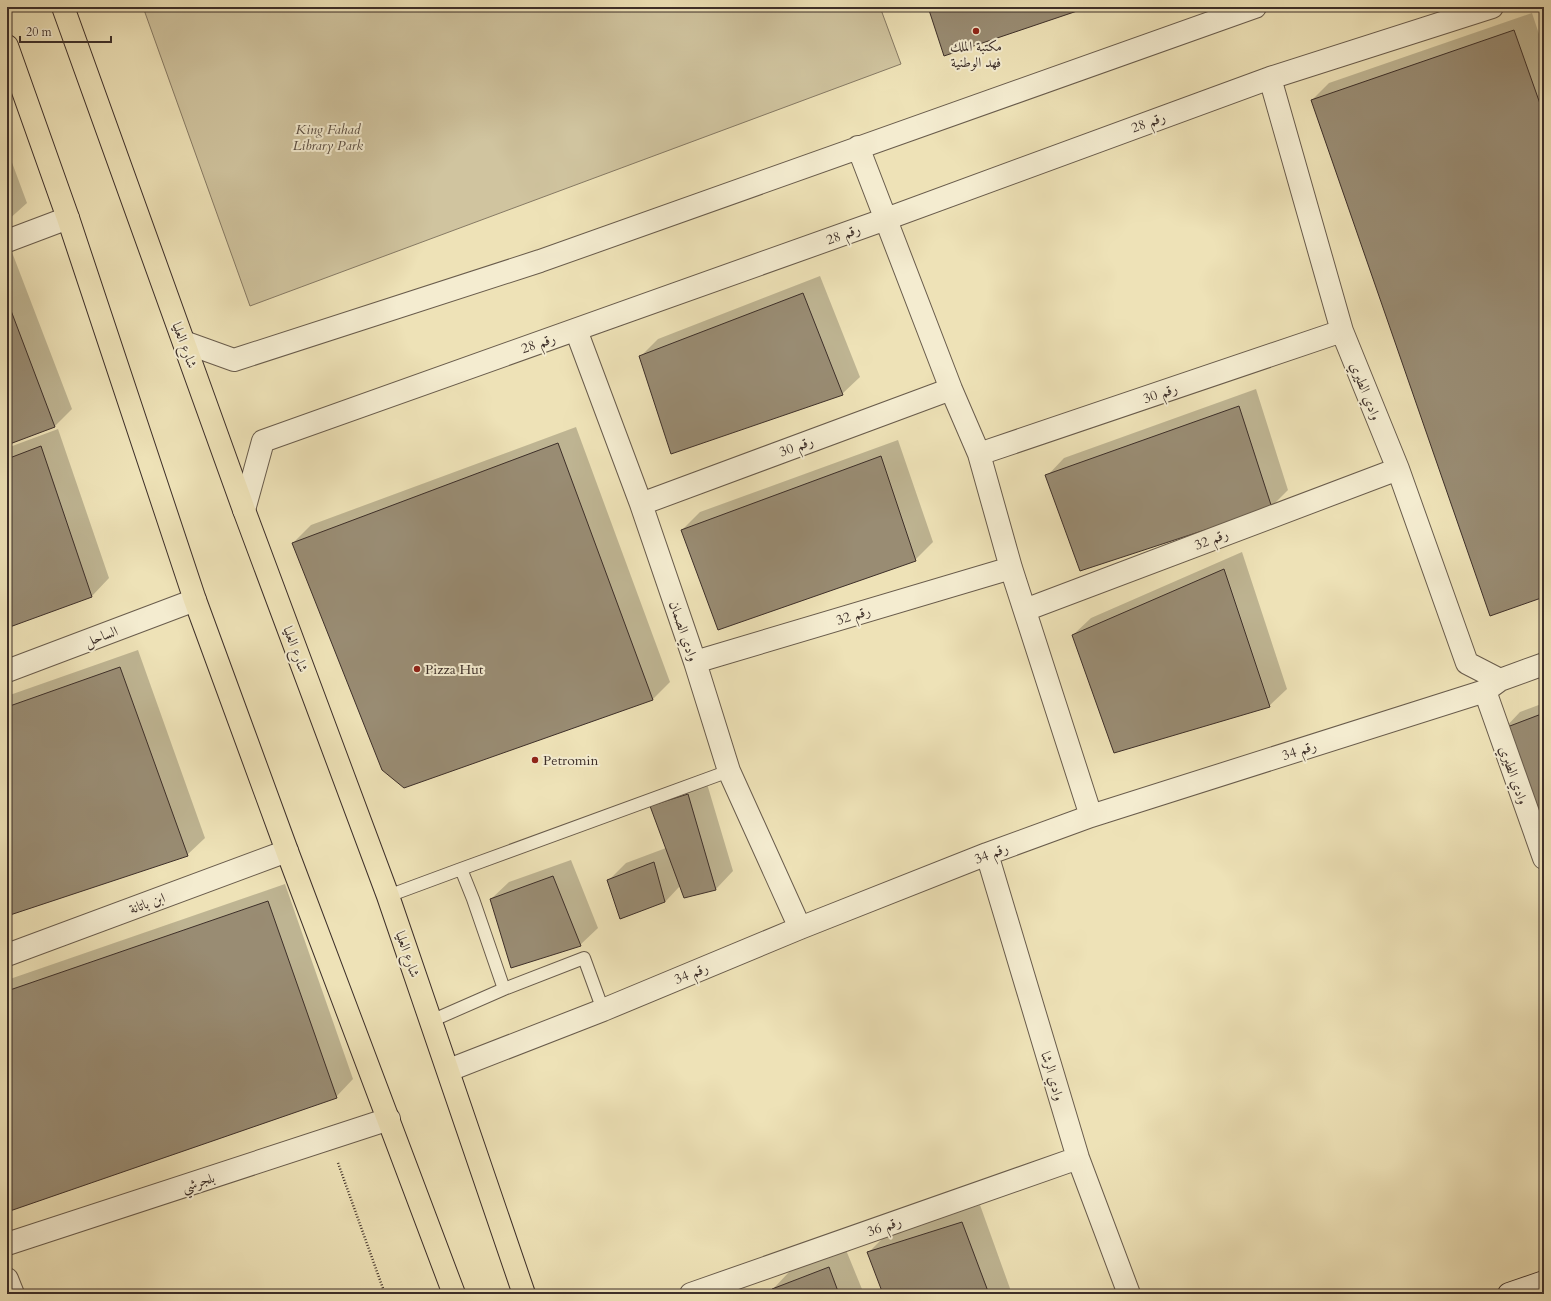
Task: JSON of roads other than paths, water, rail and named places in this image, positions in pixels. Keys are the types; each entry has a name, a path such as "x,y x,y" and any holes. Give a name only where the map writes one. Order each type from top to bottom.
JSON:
{"main road":[{"name":"شارع العليا","path":"63,7 244,510 388,896 449,1070 524,1294"},
{"path":"7,46 68,218 195,600 286,851 389,1119 454,1294"}],"street":[{"path":"184,342 234,360 540,261 1255,7"},
{"name":"رقم 28","path":"244,510 263,441 886,219 1270,78 1492,7"},
{"name":"وادي الطيري","path":"1270,78 1342,331 1398,469 1467,663 1493,685 1544,858"},
{"path":"858,147 951,389 979,454 1011,568 1092,816"},
{"path":"7,241 68,218"},
{"name":"وادي الصمان","path":"576,330 641,504 695,662 729,771 800,928"},
{"name":"رقم 30","path":"979,454 1342,331"},
{"name":"رقم 30","path":"641,504 951,389"},
{"name":"رقم 32","path":"1025,610 1398,469"},
{"name":"رقم 32","path":"695,662 1011,568"},
{"name":"الساحل","path":"7,672 195,600"},
{"name":"رقم 34","path":"449,1070 602,1010 800,928 987,854 1092,816 1493,685 1544,664"},
{"name":"ابن باتانة","path":"7,955 286,851"},
{"name":"وادي الرشا","path":"987,854 1078,1158 1128,1294"},
{"name":"بلجرشي","path":"7,1244 389,1119"},
{"name":"رقم 36","path":"691,1294 1078,1158"},
{"path":"7,1279 12,1294"},
{"path":"1509,1294 1544,1282"}],"lane":[{"path":"388,896 729,771"},
{"path":"461,869 504,989"},
{"path":"431,1021 504,989 584,958 602,1010"}],"place":[{"name":"مكتبة الملك فهد الوطنية","path":"976,31"},
{"name":"Pizza Hut","path":"417,669"},
{"name":"Petromin","path":"535,760"}],"park label":[{"name":"King Fahad Library Park","path":"328,138"}]}
